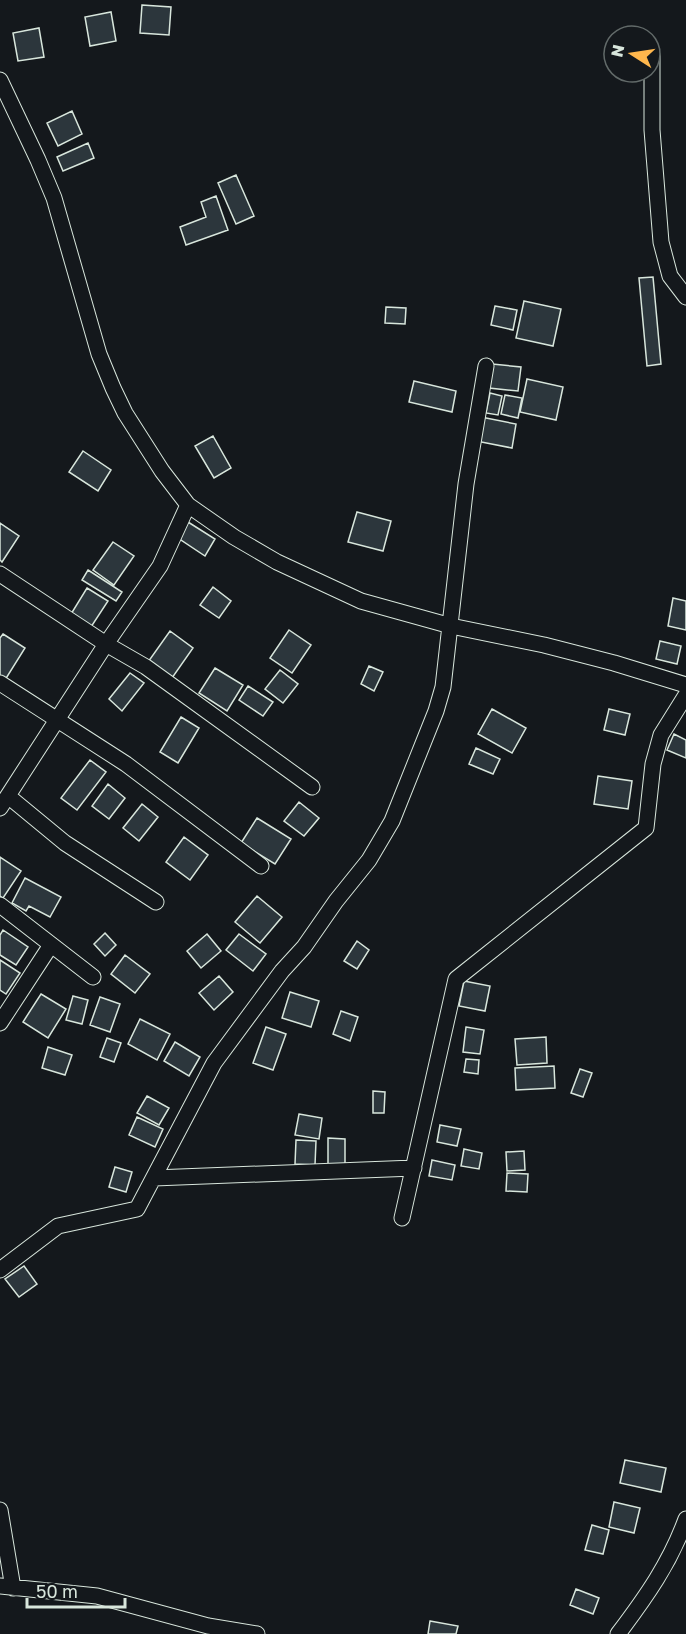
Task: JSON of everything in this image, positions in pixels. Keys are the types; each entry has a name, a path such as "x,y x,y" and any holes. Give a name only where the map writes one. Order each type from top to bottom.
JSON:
{"street":[{"path":"0,80 54,198 99,354 113,388 125,413 162,471 188,505 234,537 277,562 361,601 451,626 556,648 686,685"},
{"path":"652,84 652,130 661,242 670,276 686,297"},
{"path":"0,1270 58,1226 137,1209 214,1063 369,860 392,821 443,687 458,542 486,366"},
{"path":"156,902 4,802 106,644 160,566 188,505"},
{"path":"0,574 173,685 312,787"},
{"path":"0,683 126,764 261,866"},
{"path":"402,1218 456,979 646,828 653,764 661,735 686,695"},
{"path":"0,906 93,977"},
{"path":"0,1023 51,945"},
{"path":"154,1178 414,1168"},
{"path":"0,1510 7,1587 97,1596 207,1630 257,1634"},
{"path":"618,1634 654,1586 669,1559 686,1519"}],"building":[{"path":"142,5 171,7 169,35 140,33"},
{"path":"111,12 116,41 90,46 85,17"},
{"path":"39,28 44,57 18,61 13,33"},
{"path":"72,111 82,134 58,146 47,123"},
{"path":"88,143 94,158 63,171 57,157"},
{"path":"236,175 254,216 236,224 218,183"},
{"path":"216,196 228,230 186,245 180,227 206,217 201,202"},
{"path":"653,277 661,364 647,366 639,278"},
{"path":"524,301 561,309 553,346 516,338"},
{"path":"495,306 517,310 513,330 491,325"},
{"path":"386,307 406,308 405,324 385,323"},
{"path":"492,364 521,367 518,391 489,388"},
{"path":"527,379 563,387 556,420 520,412"},
{"path":"414,381 456,391 452,412 409,402"},
{"path":"490,393 502,396 498,415 486,413"},
{"path":"505,395 522,398 518,418 501,414"},
{"path":"481,417 516,424 512,448 476,441"},
{"path":"213,436 231,468 214,478 195,446"},
{"path":"83,451 111,470 98,491 69,472"},
{"path":"357,512 391,521 383,551 348,542"},
{"path":"188,522 215,539 205,556 178,538"},
{"path":"0,523 19,536 2,562 0,560"},
{"path":"113,542 134,556 114,585 93,570"},
{"path":"88,570 122,592 116,601 82,580"},
{"path":"213,587 231,601 219,618 200,605"},
{"path":"87,588 108,601 91,627 71,614"},
{"path":"673,598 686,601 686,630 668,626"},
{"path":"289,630 311,645 292,673 270,658"},
{"path":"170,631 193,648 172,678 148,662"},
{"path":"3,634 25,648 5,680 0,677 0,638"},
{"path":"660,641 681,646 677,664 656,659"},
{"path":"369,666 383,672 374,691 361,684"},
{"path":"215,668 243,685 227,711 199,693"},
{"path":"280,670 298,684 283,703 265,689"},
{"path":"130,673 144,683 122,711 109,699"},
{"path":"248,686 273,702 263,716 239,700"},
{"path":"492,709 526,728 512,753 478,734"},
{"path":"609,709 630,714 625,735 604,730"},
{"path":"181,717 199,728 178,763 160,752"},
{"path":"674,734 686,740 686,758 667,750"},
{"path":"476,748 500,759 493,774 469,764"},
{"path":"90,760 106,772 77,810 61,798"},
{"path":"598,776 632,781 628,809 594,804"},
{"path":"108,784 125,798 109,819 92,806"},
{"path":"299,802 319,818 304,836 284,821"},
{"path":"142,804 158,817 139,841 123,828"},
{"path":"257,818 291,839 275,864 241,843"},
{"path":"184,837 208,855 190,880 166,862"},
{"path":"0,857 21,871 3,898 0,896"},
{"path":"25,878 61,897 50,917 29,906 26,911 12,903"},
{"path":"257,896 282,917 260,943 235,922"},
{"path":"3,930 28,947 16,965 0,955 0,935"},
{"path":"105,933 116,945 105,956 94,944"},
{"path":"207,934 221,951 201,968 187,951"},
{"path":"239,934 266,954 253,971 226,950"},
{"path":"357,941 369,950 357,969 344,961"},
{"path":"125,955 150,974 135,993 111,974"},
{"path":"0,960 20,973 6,994 0,990"},
{"path":"219,976 233,992 214,1010 199,993"},
{"path":"464,981 490,986 485,1011 459,1006"},
{"path":"290,992 319,1001 311,1027 282,1018"},
{"path":"41,994 66,1009 48,1038 23,1022"},
{"path":"73,996 88,1000 82,1024 66,1020"},
{"path":"100,997 120,1004 110,1032 90,1025"},
{"path":"341,1011 358,1017 350,1041 333,1034"},
{"path":"140,1019 170,1034 157,1060 128,1044"},
{"path":"266,1027 286,1034 273,1070 253,1063"},
{"path":"466,1027 484,1030 480,1054 463,1052"},
{"path":"546,1037 547,1063 517,1065 515,1039"},
{"path":"107,1038 121,1043 114,1062 100,1057"},
{"path":"175,1042 200,1057 189,1076 164,1061"},
{"path":"48,1047 72,1055 65,1075 42,1068"},
{"path":"466,1059 479,1060 478,1074 464,1072"},
{"path":"554,1066 555,1088 516,1090 515,1068"},
{"path":"580,1069 592,1073 583,1097 571,1093"},
{"path":"373,1091 385,1092 384,1113 373,1113"},
{"path":"147,1096 169,1108 159,1125 137,1113"},
{"path":"299,1114 322,1118 319,1139 295,1135"},
{"path":"137,1117 163,1129 155,1147 129,1135"},
{"path":"440,1125 461,1129 457,1146 437,1142"},
{"path":"328,1138 345,1139 345,1165 328,1165"},
{"path":"296,1140 316,1141 315,1165 295,1164"},
{"path":"464,1149 482,1153 479,1169 461,1166"},
{"path":"524,1151 525,1170 507,1171 506,1152"},
{"path":"432,1160 455,1165 452,1180 429,1176"},
{"path":"115,1167 132,1172 126,1192 109,1187"},
{"path":"507,1173 528,1174 527,1192 506,1191"},
{"path":"24,1266 37,1284 19,1297 5,1279"},
{"path":"625,1460 666,1468 661,1492 620,1483"},
{"path":"614,1502 640,1508 634,1533 609,1527"},
{"path":"592,1525 609,1530 603,1554 585,1550"},
{"path":"576,1589 599,1598 593,1614 570,1605"},
{"path":"430,1621 458,1626 456,1634 428,1634"}]}
